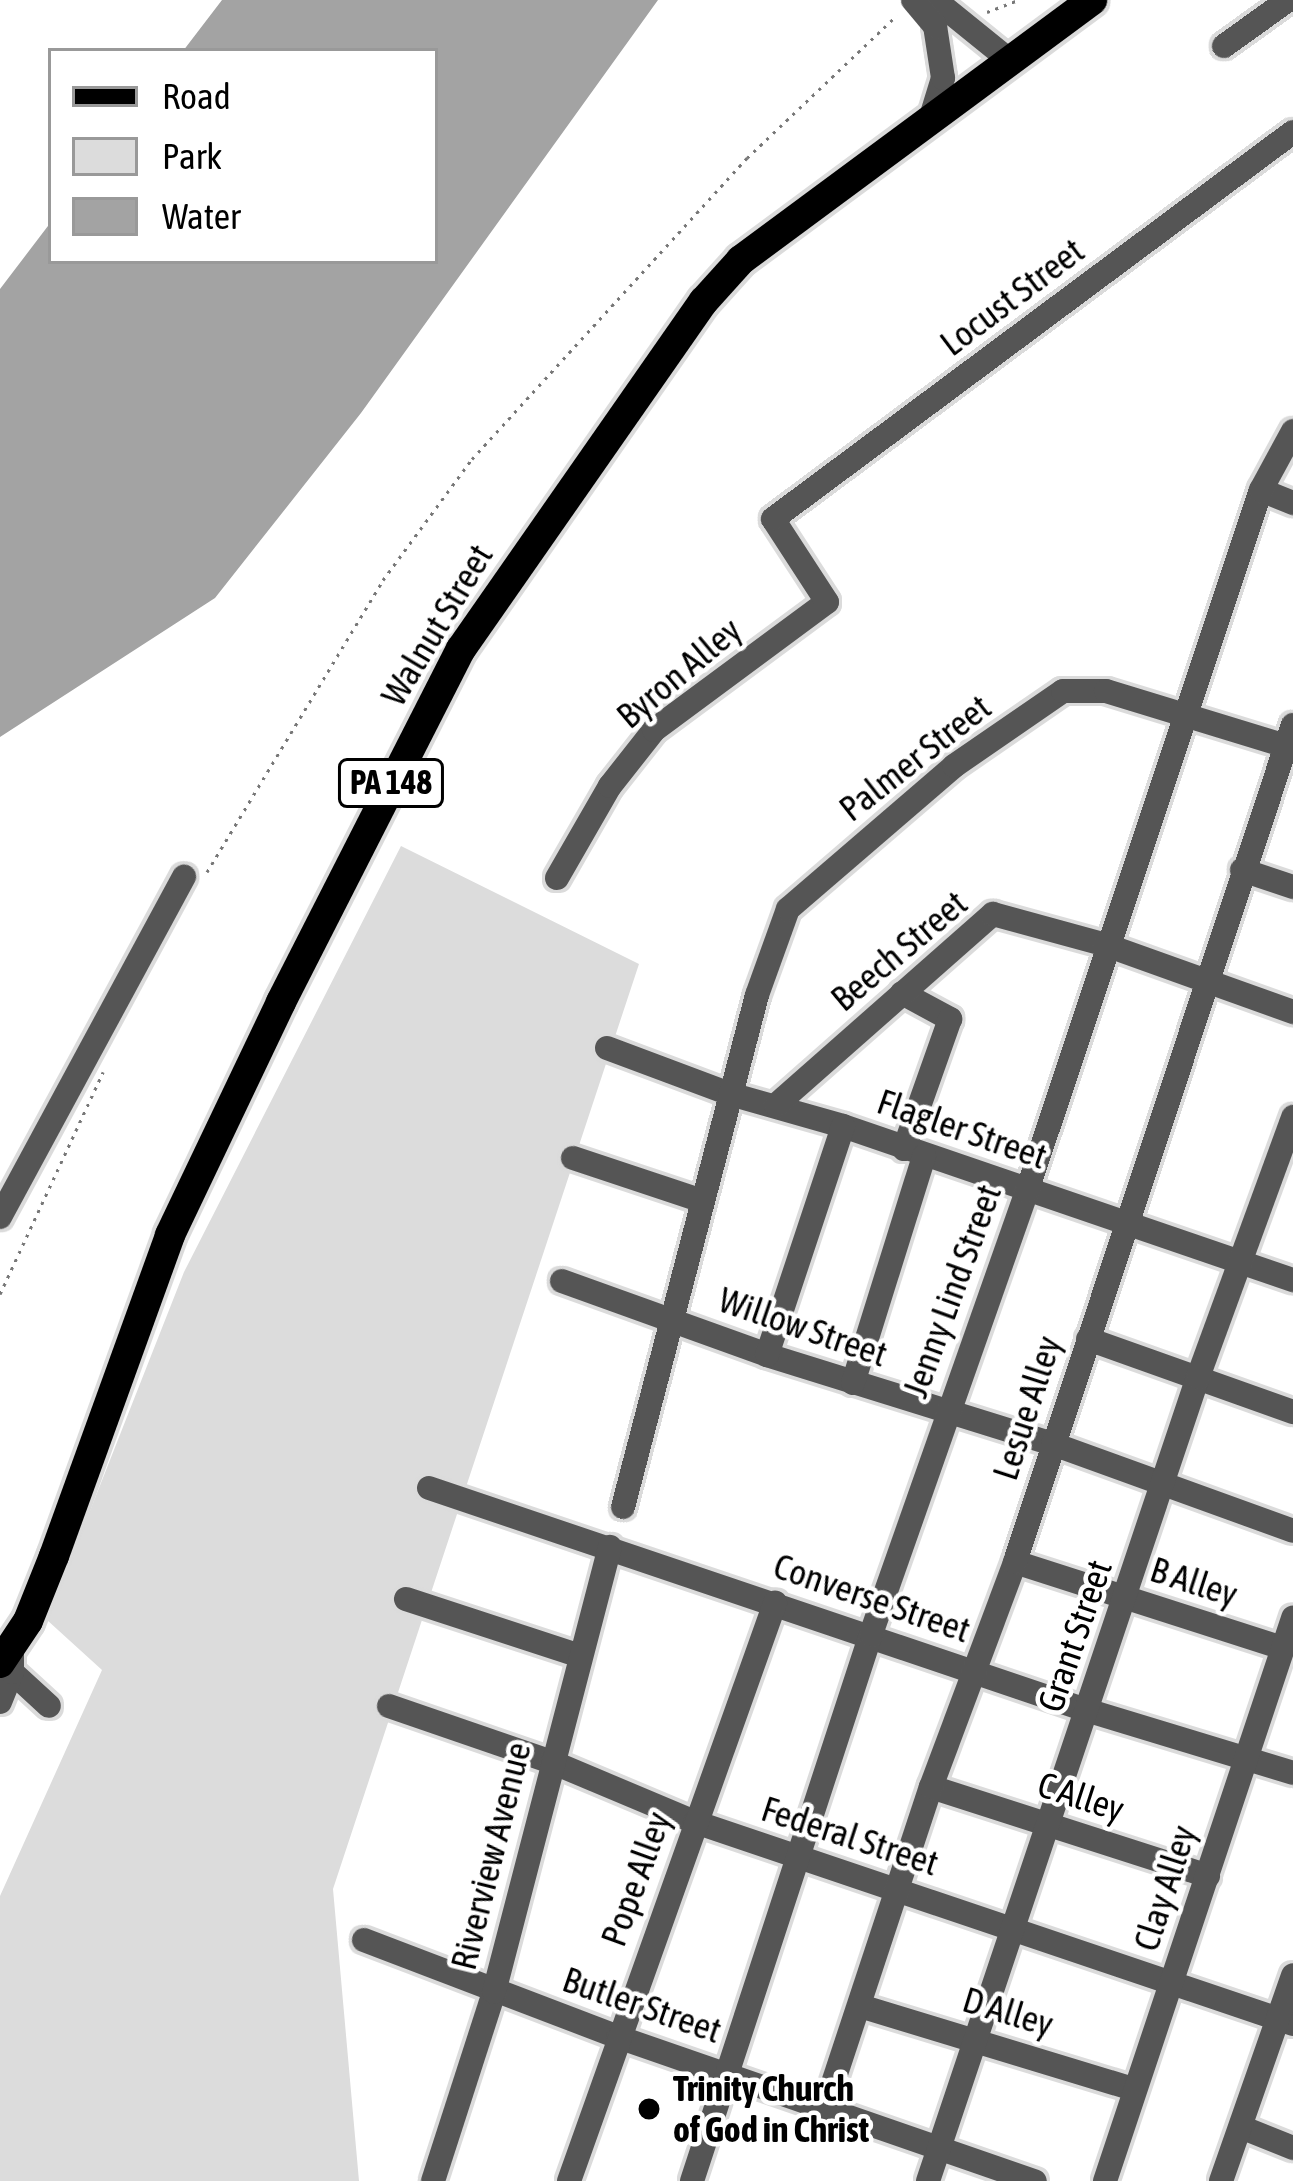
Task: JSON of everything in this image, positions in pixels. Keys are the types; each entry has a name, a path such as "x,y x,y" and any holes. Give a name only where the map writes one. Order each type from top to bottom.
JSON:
{"main road":[{"name":"Walnut Street","path":"8,1660 54,1556 170,1235 280,1002 461,649 704,301 780,228 1092,0"}],"street":[{"path":"1224,46 1288,0"},
{"path":"905,7 938,12 1009,60"},
{"path":"931,117 943,78 938,12"},
{"name":"Locust Street","path":"827,602 773,519 1293,133"},
{"name":"Jenny Lind Street","path":"692,2181 871,1634 1027,1191 1261,490 1293,431"},
{"path":"1261,490 1293,503"},
{"name":"Byron Alley","path":"557,878 610,787 654,730 827,602"},
{"name":"Palmer Street","path":"730,1094 757,995 788,908 954,766 1063,691 1106,691 1290,740"},
{"name":"Lesue Alley","path":"824,2110 896,1888 1015,1562 1204,980 1290,740"},
{"path":"1243,870 1293,886"},
{"path":"0,1216 193,879"},
{"name":"Beech Street","path":"776,1105 992,914 1106,945 1293,1012"},
{"path":"853,1383 950,1019 902,993"},
{"name":"Flagler Street","path":"608,1048 730,1094 843,1126 1293,1280"},
{"path":"623,1507 730,1094"},
{"path":"767,1355 843,1126"},
{"name":"Grant Street","path":"928,2181 1052,1824 1198,1377 1290,1133"},
{"path":"573,1158 702,1202"},
{"name":"Willow Street","path":"562,1281 767,1355 1052,1444 1293,1532"},
{"path":"1088,1339 1293,1412"},
{"name":"Converse Street","path":"429,1488 1086,1710 1293,1773"},
{"name":"Riverview Avenue","path":"433,2181 494,1992 610,1547"},
{"name":"B Alley","path":"1015,1562 1283,1648"},
{"path":"406,1599 580,1656"},
{"name":"Pope Alley","path":"569,2181 775,1603"},
{"name":"Clay Alley","path":"1105,2181 1293,1618"},
{"path":"0,1702 8,1660"},
{"path":"8,1660 49,1706"},
{"name":"Federal Street","path":"389,1706 552,1762 695,1822 1286,2022"},
{"name":"C Alley","path":"932,1787 1208,1876"},
{"name":"Butler Street","path":"364,1940 618,2037 1035,2181"},
{"path":"1221,2181 1286,2022 1293,1975"},
{"name":"D Alley","path":"860,2006 1134,2089"},
{"path":"1241,2127 1293,2148"}],"path":[{"path":"976,10 995,11 1019,0"},
{"path":"193,879 382,580 472,459 747,158 905,7"},
{"path":"0,1294 108,1063"}],"green space":[{"path":"401,846 639,964 333,1889 359,2181 0,2181 0,1896 102,1670 47,1620 184,1272"}],"water":[{"path":"222,0 658,0 361,413 215,598 0,737 0,289 48,226 48,264 438,264 438,48 185,48"}],"place":[{"name":"Trinity Church of God in Christ","path":"649,2109"}]}
